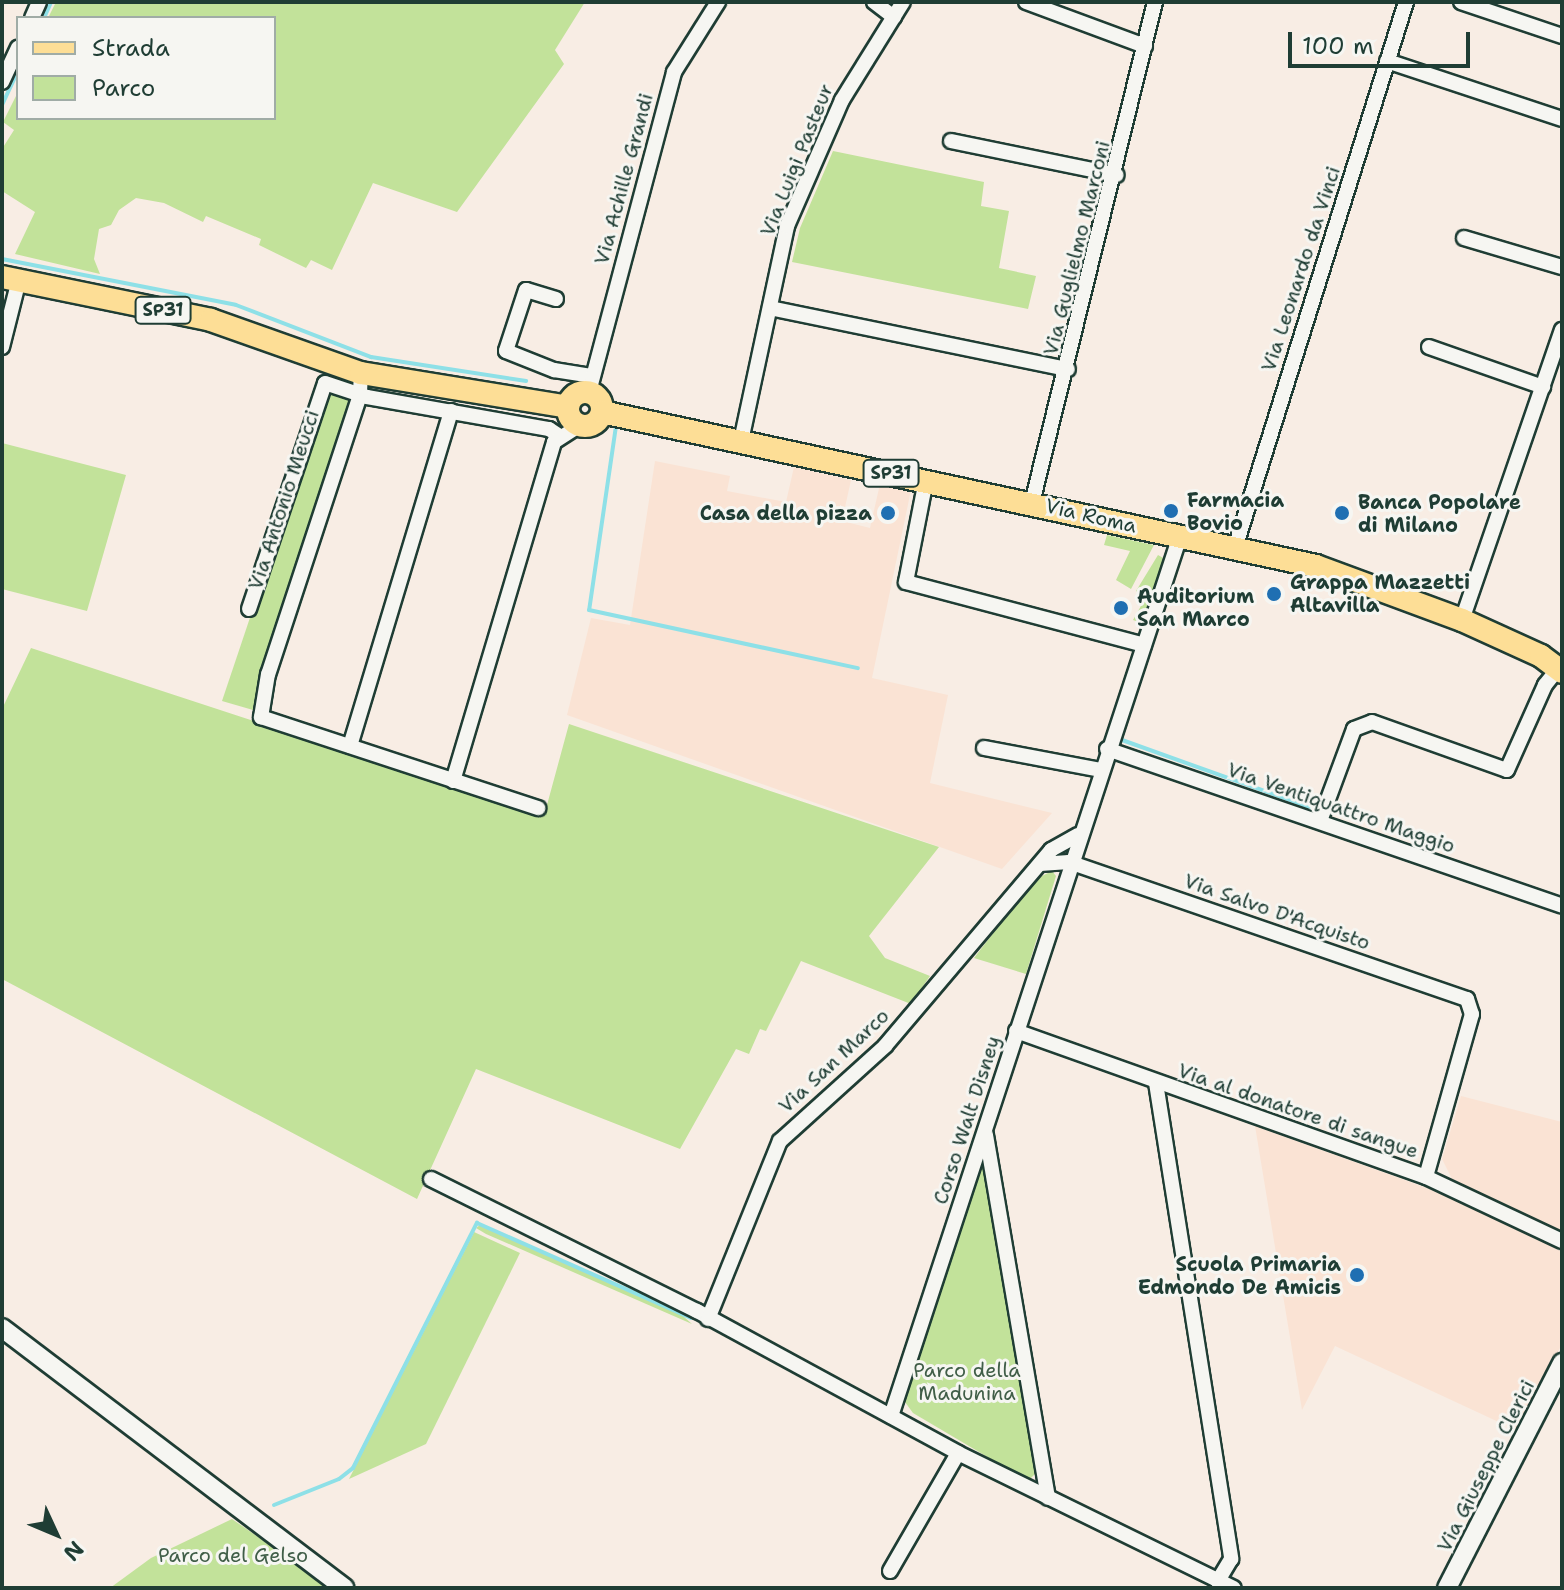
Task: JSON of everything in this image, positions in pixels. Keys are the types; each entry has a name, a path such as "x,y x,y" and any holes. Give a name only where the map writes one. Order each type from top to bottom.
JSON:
{"main road":[{"name":"SP31","path":"10,279 211,320 320,358 360,384 574,416"},
{"path":"591,384 602,412 596,422 574,416 573,397 591,384"},
{"name":"Via Roma","path":"602,412 1032,503 1353,577 1462,620 1560,671"}],"street":[{"name":"Via Achille Grandi","path":"591,384 674,72 718,2"},
{"path":"874,2 894,17"},
{"name":"Via Luigi Pasteur","path":"741,441 787,226 842,100 903,2"},
{"path":"1026,2 1145,46"},
{"name":"Via Guglielmo Marconi","path":"1032,503 1117,175 1155,2"},
{"name":"Via Leonardo da Vinci","path":"1235,548 1406,2"},
{"path":"1461,2 1562,36"},
{"path":"2,82 16,52"},
{"path":"1387,61 1562,119"},
{"path":"951,141 1117,175"},
{"path":"1464,238 1562,267"},
{"path":"2,347 10,279"},
{"path":"556,299 526,290 506,351 591,384"},
{"path":"770,308 1068,369"},
{"path":"1462,620 1562,330"},
{"path":"1429,347 1543,387"},
{"name":"Via Antonio Meucci","path":"249,609 321,386 325,383 360,384"},
{"path":"538,808 261,717 268,674 360,384 451,411 558,435"},
{"path":"350,746 451,411"},
{"path":"453,781 558,435 574,416"},
{"path":"926,480 906,582 1144,645"},
{"path":"1078,835 1180,536"},
{"path":"1320,821 1354,729 1372,722 1507,770 1545,685 1560,671"},
{"path":"984,748 1100,770"},
{"name":"Via Ventiquattro Maggio","path":"1107,749 1562,906"},
{"name":"Corso Walt Disney","path":"891,1416 1078,835"},
{"name":"Via San Marco","path":"708,1319 780,1141 885,1046 1040,864 1062,840 1078,835"},
{"path":"1040,864 1069,862"},
{"name":"Via Salvo D'Acquisto","path":"1069,862 1470,1003 1472,1014 1426,1177"},
{"name":"Via al donatore di sangue","path":"1016,1031 1426,1177 1562,1241"},
{"path":"1156,1083 1231,1559 1218,1581"},
{"path":"985,1131 1048,1498"},
{"path":"431,1179 708,1319 958,1453 1234,1588"},
{"path":"2,1328 345,1588"},
{"name":"Via Giuseppe Clerici","path":"1447,1588 1562,1363"},
{"path":"890,1571 958,1453"}],"shaded area":[{"path":"655,461 730,476 727,491 786,502 794,467 851,480 842,521 870,528 880,484 911,490 872,678 948,695 930,783 1052,813 1002,869 567,715 591,618 630,625"},
{"path":"1461,1096 1562,1122 1562,1233 1452,1179 1442,1159"},
{"path":"1255,1126 1468,1203 1562,1252 1562,1344 1518,1431 1335,1346 1302,1410"}],"green space":[{"path":"56,2 585,2 555,50 564,64 457,212 373,183 332,270 311,260 306,268 259,245 261,239 206,216 203,222 164,203 136,198 119,210 111,225 99,229 94,259 100,274 15,254 35,212 2,191 2,149 14,130 3,122 16,96 16,120 276,120 276,16 49,16"},
{"path":"833,151 984,182 981,206 1009,211 999,268 1036,276 1028,309 792,262 800,228"},
{"path":"326,391 349,399 253,710 222,701"},
{"path":"2,443 126,475 87,611 2,589"},
{"path":"1107,535 1154,545 1131,589 1116,580 1130,551 1104,545"},
{"path":"1158,555 1165,559 1144,624 1133,620 1146,597 1136,591"},
{"path":"31,648 544,816 569,724 939,847 869,936 885,958 930,976 911,1004 801,961 766,1031 760,1029 749,1054 736,1049 680,1149 476,1069 417,1199 2,979 2,709"},
{"path":"1052,871 1056,876 1026,974 974,958 1034,880"},
{"name":"Parco della Madunina","path":"982,1162 1037,1472 1028,1481 913,1413 905,1402"},
{"path":"480,1225 683,1316 692,1324 486,1234 476,1228"},
{"path":"474,1232 520,1253 426,1444 349,1479"},
{"name":"Parco del Gelso","path":"232,1519 332,1588 110,1588 151,1558"}],"waterway":[{"path":"45,16 51,2"},
{"path":"2,105 16,75"},
{"path":"2,259 236,305 371,357 526,381"},
{"path":"616,426 589,610 858,668"},
{"path":"1122,740 1315,809"},
{"path":"274,1505 339,1479 353,1468 477,1223 691,1318"}],"place":[{"name":"Farmacia Bovio","path":"1171,511"},
{"name":"Casa della pizza","path":"888,513"},
{"name":"Banca Popolare di Milano","path":"1342,513"},
{"name":"Grappa Mazzetti Altavilla","path":"1274,594"},
{"name":"Auditorium San Marco","path":"1121,608"},
{"name":"Scuola Primaria Edmondo De Amicis","path":"1357,1275"}]}
